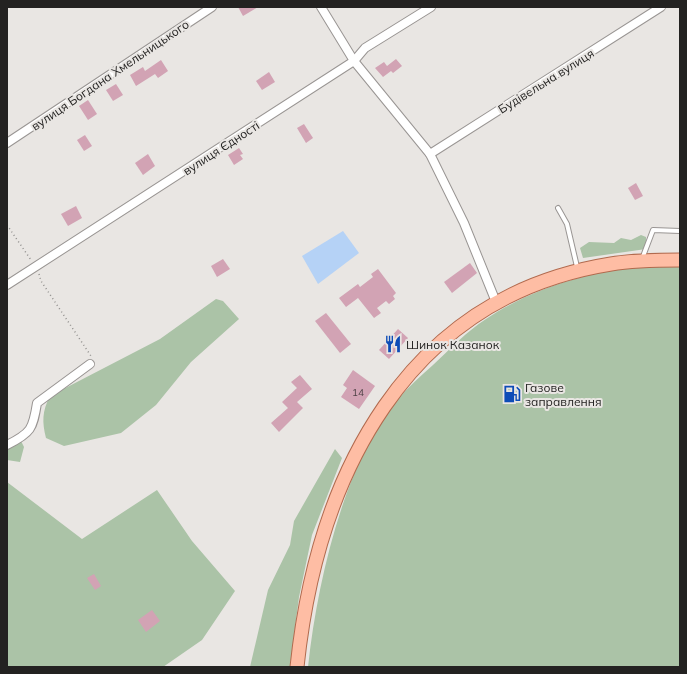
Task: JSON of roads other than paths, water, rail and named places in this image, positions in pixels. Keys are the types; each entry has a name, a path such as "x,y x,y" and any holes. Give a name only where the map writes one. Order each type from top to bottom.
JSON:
{"main road":[{"path":"297,667 306,603 322,538 347,471 384,404 404,378 457,329 496,302 528,287 578,271 611,264 642,260 680,260"}],"street":[{"name":"вулиця Богдана Хмельницького","path":"7,143 212,7"},
{"path":"321,7 354,61 430,154 464,223 496,302"},
{"name":"вулиця Єдності","path":"7,285 224,147 354,61 365,48 430,7"},
{"name":"Будівельна вулиця","path":"430,154 661,7"},
{"path":"7,445 25,436 34,424 37,403 90,364"}],"lane":[{"path":"558,208 567,224 578,271"},
{"path":"642,260 653,230 680,231"}],"water":[{"path":"343,231 359,253 318,284 302,256"}],"place":[{"name":"Шинок Казанок","path":"393,344"},
{"name":"Газове заправлення","path":"512,394"}]}
